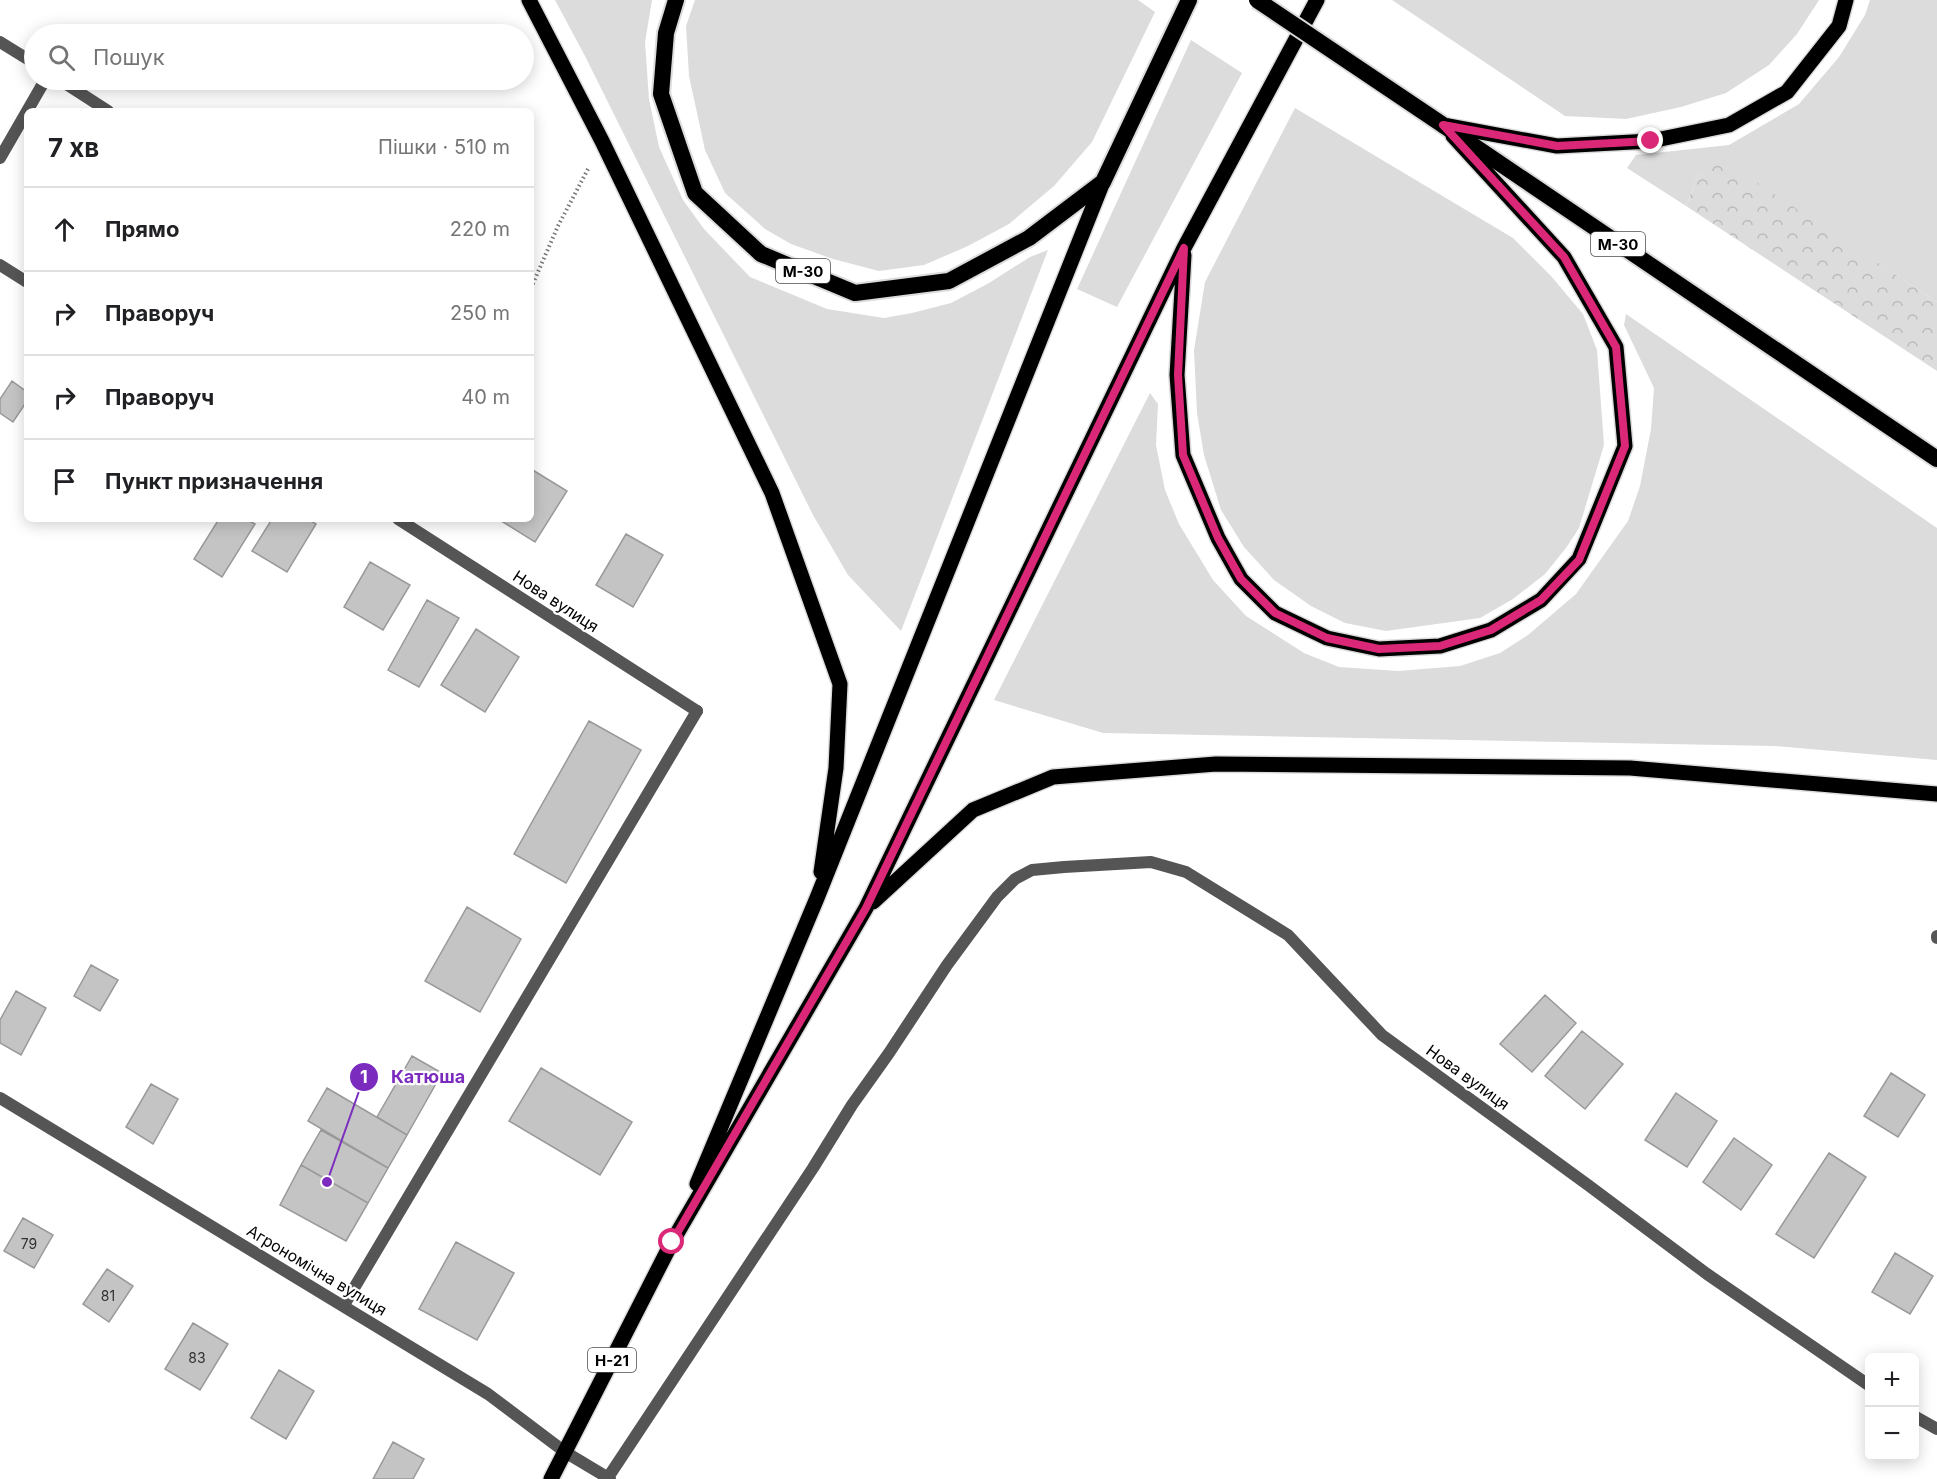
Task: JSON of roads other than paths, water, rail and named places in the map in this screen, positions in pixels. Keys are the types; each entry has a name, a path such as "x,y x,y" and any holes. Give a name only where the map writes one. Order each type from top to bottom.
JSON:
{"highway":[{"name":"М-30","path":"676,0 666,33 661,94 695,193 761,254 855,293 949,281 1029,238 1102,182 1189,0"},
{"name":"М-30","path":"1257,0 1937,459"}],"main road":[{"path":"529,0 602,141 772,493 840,684 836,768 817,898"},
{"path":"672,1242 866,908 1184,248 1317,0"},
{"path":"1443,125 1557,146 1651,141 1729,125 1787,92 1839,26 1846,0"},
{"path":"1184,248 1178,375 1183,455 1218,538 1241,579 1275,613 1327,638 1379,649 1440,646 1491,630 1541,600 1579,560 1625,446 1616,347 1564,257 1443,125"},
{"path":"672,1242 817,898 1102,182"},
{"path":"866,908 973,810 1053,777 1216,764 1630,768 1937,794"},
{"name":"Н-21","path":"551,1479 672,1242"}],"street":[{"path":"0,42 24,57"},
{"path":"29,108 39,90"},
{"path":"75,90 103,108"},
{"path":"0,158 24,116"},
{"path":"0,265 24,280"},
{"name":"Нова вулиця","path":"344,1305 697,711 403,522"},
{"name":"Нова вулиця","path":"608,1479 947,965 997,897 1015,879 1032,870 1152,862 1186,872 1288,935 1382,1035 1707,1274 1865,1383"},
{"name":"Агрономічна вулиця","path":"0,1098 488,1394 565,1452 608,1479"},
{"path":"1919,1419 1937,1429"}],"place":[{"name":"Катюша","path":"327,1182"}]}
